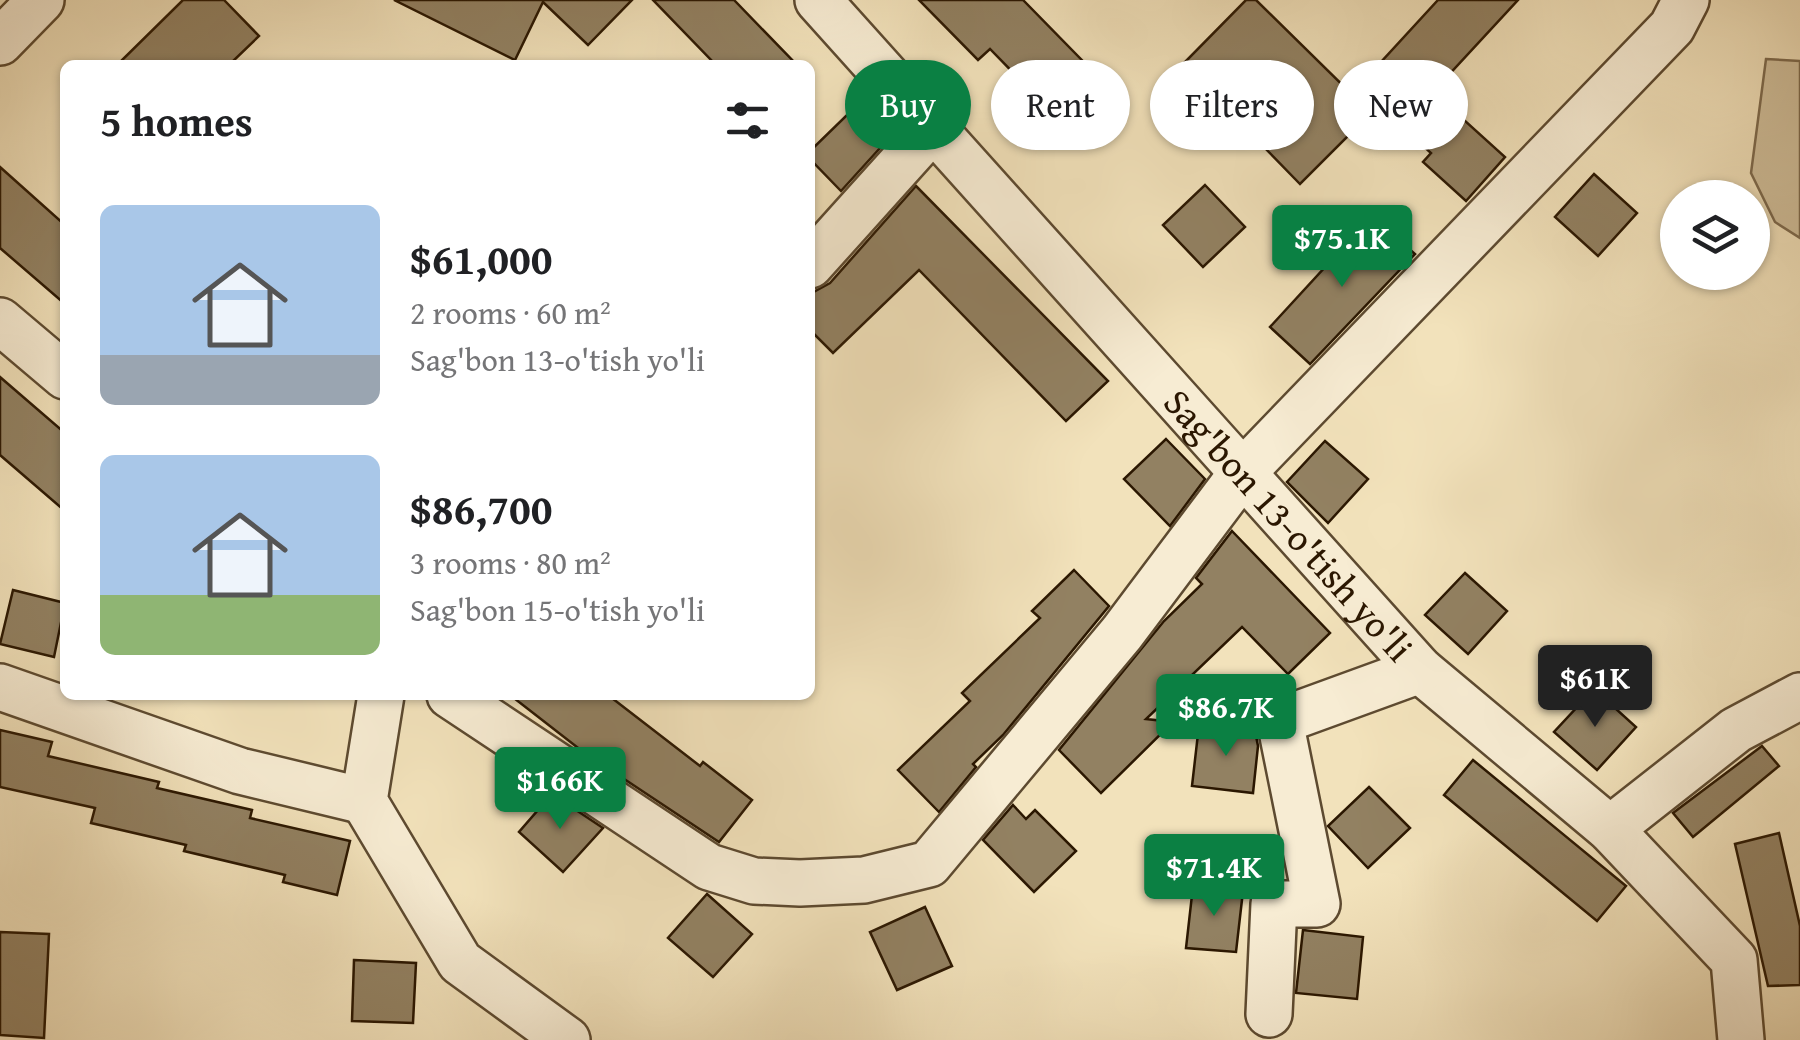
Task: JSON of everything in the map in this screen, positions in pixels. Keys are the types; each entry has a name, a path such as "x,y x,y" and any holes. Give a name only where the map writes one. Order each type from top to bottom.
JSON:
{"street":[{"path":"0,42 41,0"},
{"name":"Sag'bon 13-o'tish yo'li","path":"818,0 874,60"},
{"path":"458,700 709,867 754,881 800,883 864,880 930,864 1122,633 1243,472 1672,26 1686,0"},
{"path":"815,259 913,150"},
{"name":"Sag'bon 13-o'tish yo'li","path":"956,150 1420,670 1610,829 1735,961 1742,1040"},
{"path":"0,321 60,372"},
{"path":"1269,1014 1274,904 1317,904 1280,721 1420,670"},
{"path":"0,687 240,771 364,801"},
{"path":"1610,829 1736,730 1800,696"},
{"path":"380,700 364,801 460,962 567,1040"}],"shaded area":[{"path":"1766,59 1800,61 1800,238 1775,222 1770,212 1770,180 1754,180 1751,173"}],"building":[{"path":"183,0 224,0 259,36 234,60 122,60"},
{"path":"394,0 632,0 588,45 543,2 515,60"},
{"path":"653,0 734,0 792,60 711,60"},
{"path":"919,0 1023,0 1082,60 1001,60 990,49 978,60"},
{"path":"1246,0 1256,0 1334,77 1334,150 1300,184 1267,150 1314,150 1314,60 1187,60"},
{"path":"1438,0 1518,0 1463,60 1383,60"},
{"path":"845,117 845,150 878,150 841,191 815,164 815,146"},
{"path":"1468,124 1505,157 1466,201 1423,162 1431,153 1428,150 1468,150"},
{"path":"0,167 60,221 60,300 0,248"},
{"path":"1594,174 1637,213 1598,256 1555,217"},
{"path":"1205,185 1245,227 1203,267 1163,225"},
{"path":"916,186 1108,381 1066,421 919,270 833,353 815,335 815,291 830,283"},
{"path":"1372,216 1415,254 1310,364 1270,327"},
{"path":"0,377 60,429 60,507 0,455"},
{"path":"1166,439 1205,479 1170,526 1124,479"},
{"path":"1325,441 1368,479 1328,523 1287,482"},
{"path":"1232,531 1330,633 1288,674 1242,627 1146,719 1173,722 1101,793 1059,750 1164,621 1202,584 1196,578"},
{"path":"1074,570 1109,606 1003,735 973,764 976,767 939,812 898,770 970,701 962,693 1040,618 1032,611"},
{"path":"1465,573 1507,611 1468,654 1425,615"},
{"path":"13,590 60,602 54,657 0,644"},
{"path":"1594,689 1636,727 1597,770 1554,732"},
{"path":"516,700 614,700 700,766 703,762 752,800 719,842 582,751"},
{"path":"1199,725 1255,731 1258,746 1253,793 1192,786"},
{"path":"0,730 52,742 48,756 159,782 157,788 252,810 250,818 350,841 337,895 283,882 285,875 184,851 186,845 91,823 95,808 0,787"},
{"path":"1762,746 1779,766 1693,837 1673,813"},
{"path":"1473,760 1626,886 1597,921 1444,795"},
{"path":"1369,787 1410,828 1368,868 1328,826"},
{"path":"552,794 603,828 563,872 519,832"},
{"path":"1013,805 1026,819 1035,810 1076,851 1034,892 983,840"},
{"path":"1779,833 1800,926 1800,985 1768,986 1735,844"},
{"path":"1193,886 1243,891 1236,952 1186,948"},
{"path":"707,894 752,934 713,977 668,938"},
{"path":"925,907 952,966 897,990 870,932"},
{"path":"1303,930 1363,937 1357,999 1296,993"},
{"path":"0,932 49,934 44,1038 0,1035"},
{"path":"354,960 416,963 413,1023 352,1021"}]}
